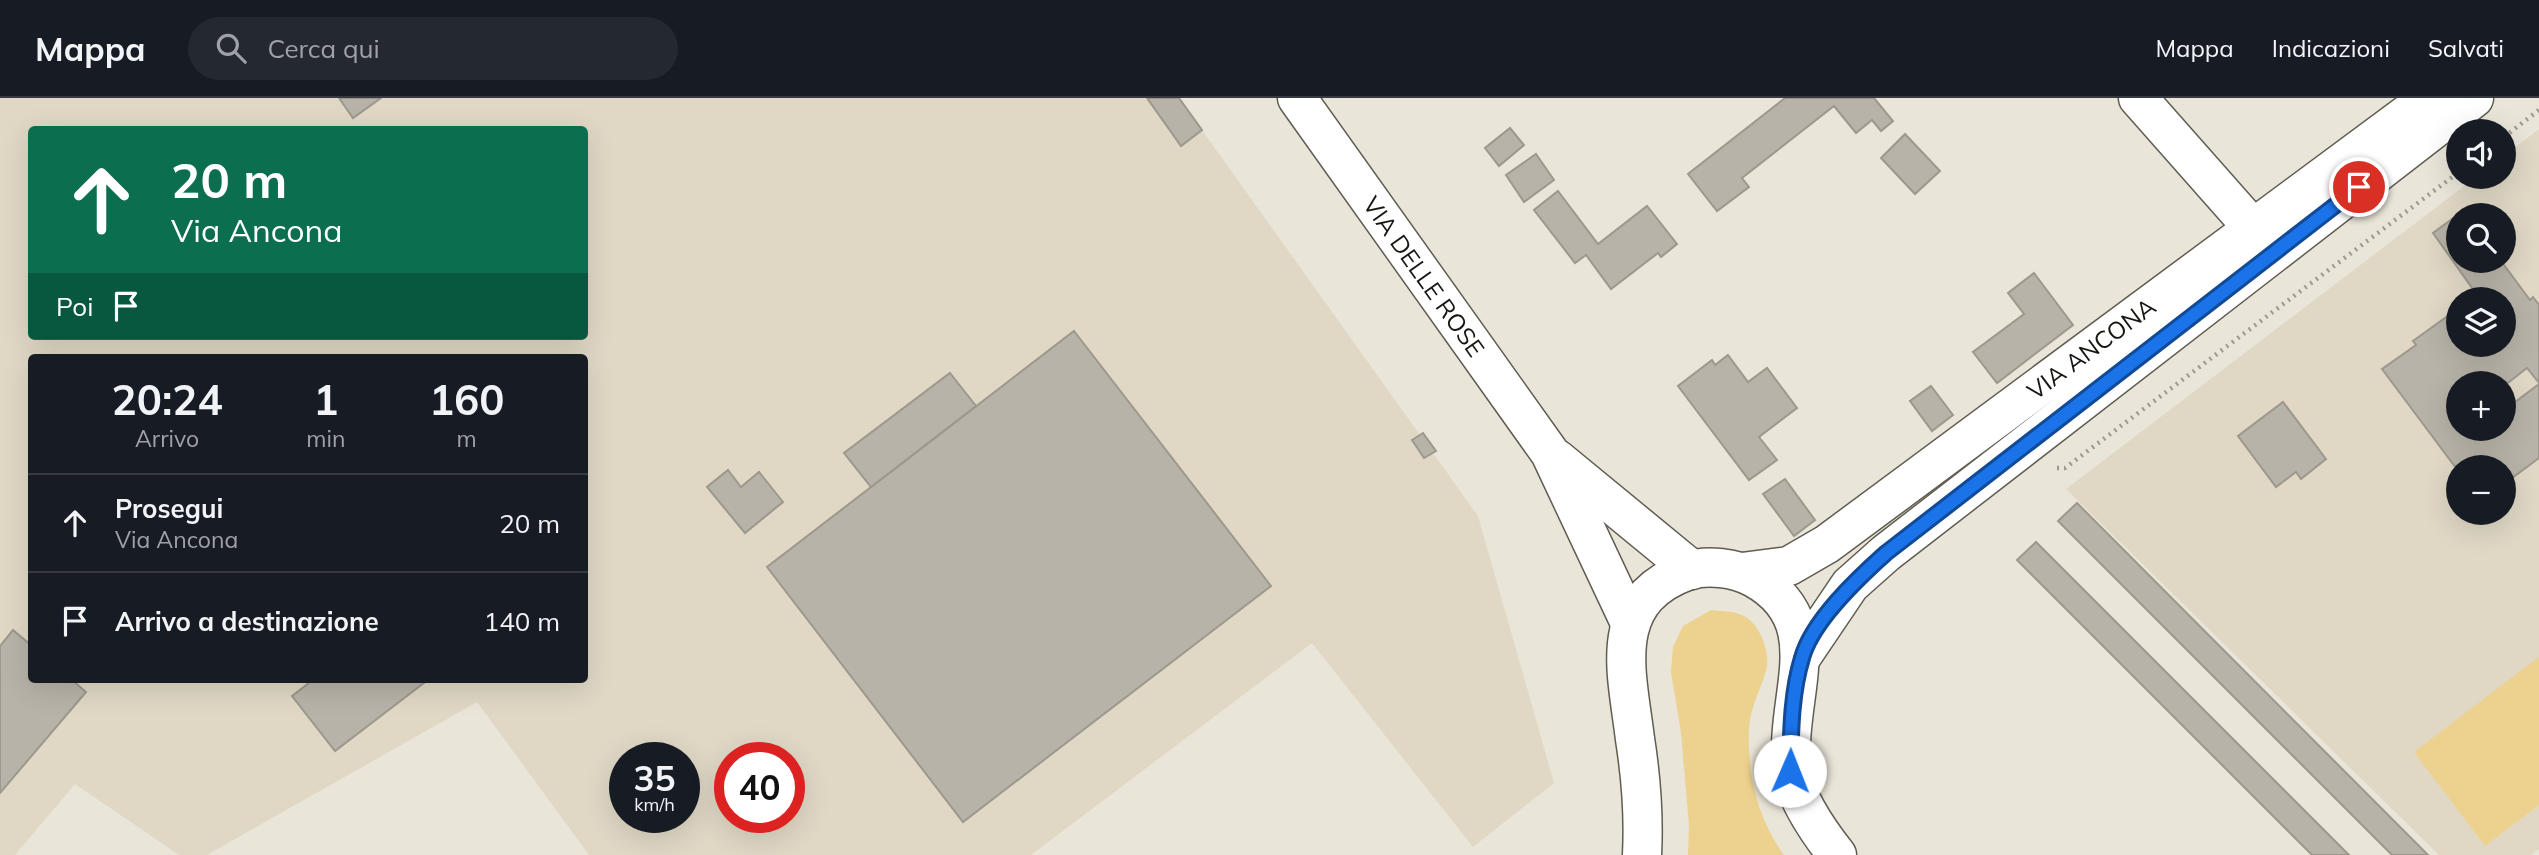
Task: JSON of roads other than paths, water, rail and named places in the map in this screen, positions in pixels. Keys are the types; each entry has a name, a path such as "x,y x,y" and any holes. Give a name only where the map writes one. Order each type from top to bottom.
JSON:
{"street":[{"name":"VIA DELLE ROSE","path":"1297,98 1550,453 1630,623"},
{"path":"2138,98 2252,227"},
{"name":"VIA ANCONA","path":"1692,570 1720,568 1742,572 1789,566 1827,544 2429,98"},
{"name":"VIA ANCONA","path":"1802,656 1850,585 1886,553 2474,98"},
{"name":"VIA DELLE ROSE","path":"1550,453 1692,570"},
{"path":"1642,855 1643,825 1636,739 1624,673 1630,623 1654,589 1672,577 1692,570"},
{"path":"1742,572 1774,593 1788,609 1797,629 1802,656 1791,716 1790,771 1815,828 1837,855"}]}
